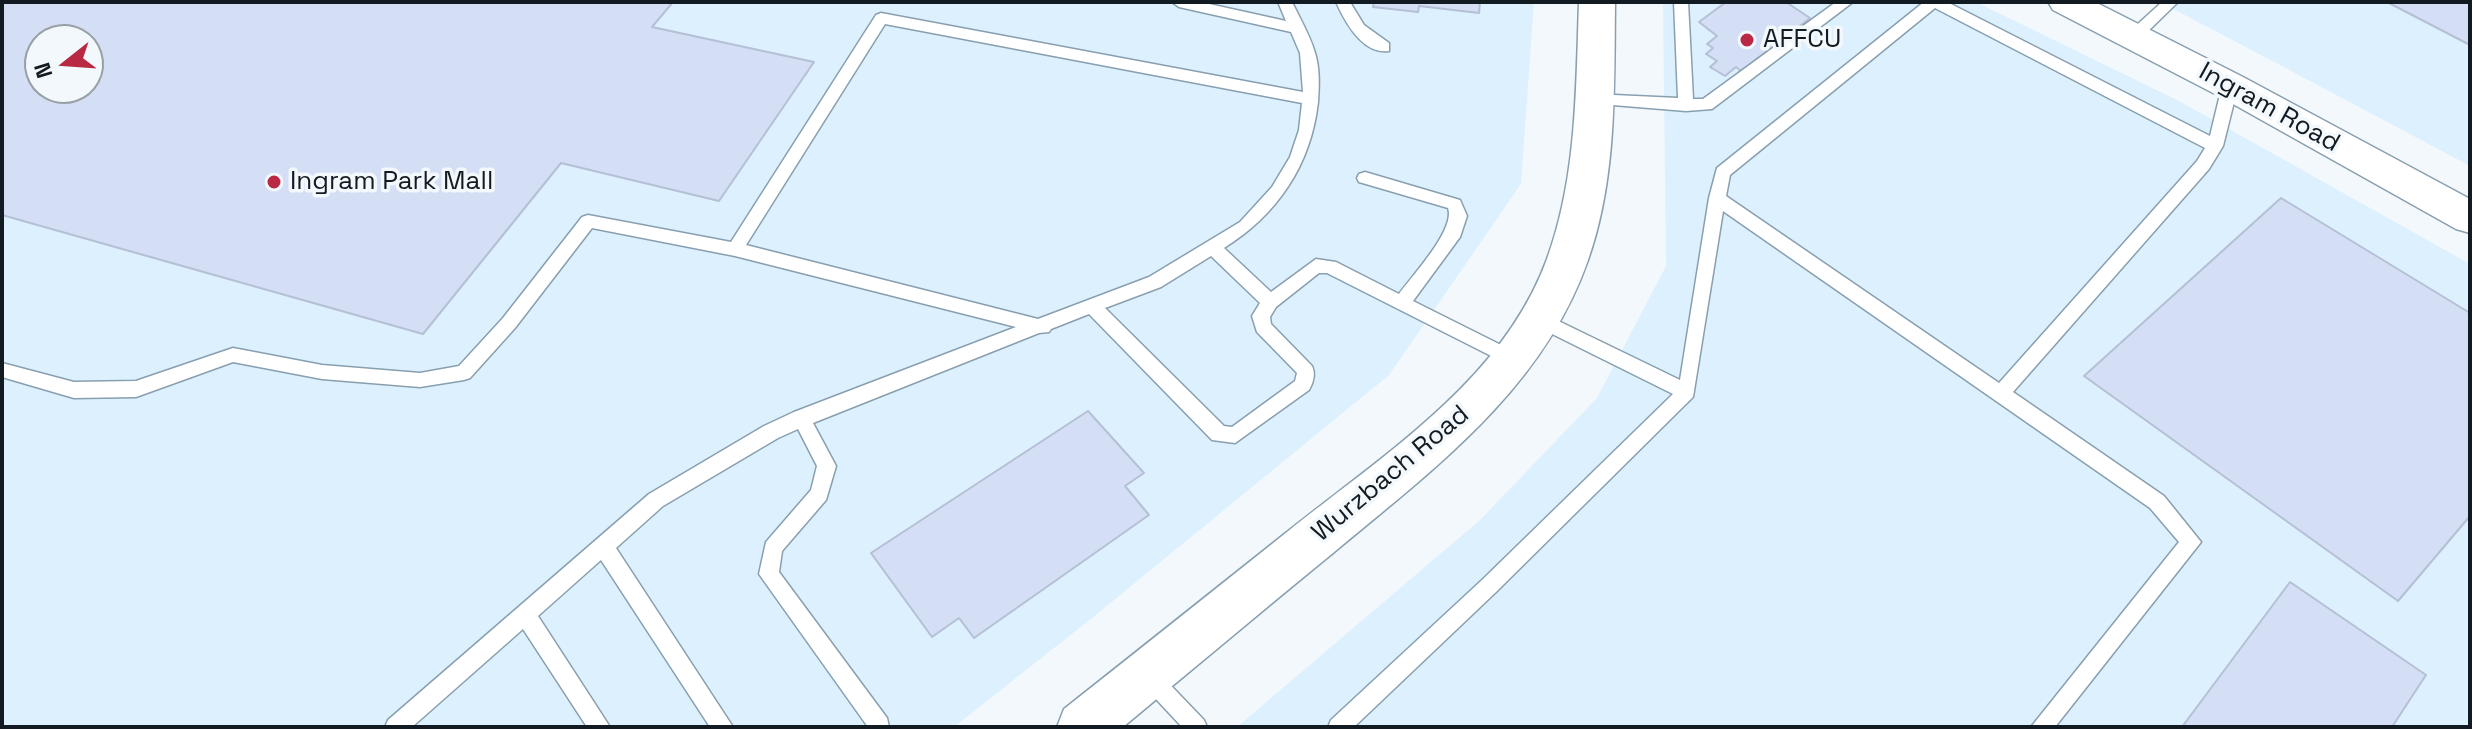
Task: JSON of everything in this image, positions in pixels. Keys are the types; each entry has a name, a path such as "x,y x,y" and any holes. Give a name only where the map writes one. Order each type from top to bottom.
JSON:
{"main road":[{"name":"Wurzbach Road","path":"1083,727 1448,430 1515,360 1554,293 1586,189 1597,2"},
{"name":"Ingram Road","path":"2066,2 2230,86 2470,218"}],"lane":[{"path":"1179,2 1298,29"},
{"path":"396,727 656,500 771,432 903,377 1043,327 1155,282 1246,226 1278,191 1298,157 1307,130 1311,99 1308,53 1285,2"},
{"path":"1343,2 1355,27 1366,38 1384,47"},
{"path":"1681,2 1686,105"},
{"path":"1593,99 1706,105 1846,2"},
{"path":"1339,727 1489,586 1687,392 1723,172 1934,2 2215,146"},
{"path":"2134,36 2171,2"},
{"path":"735,249 881,18 1311,99"},
{"path":"2000,394 2203,165 2215,146 2230,86"},
{"path":"1365,178 1454,204 1459,216 1454,232 1402,303"},
{"path":"1717,198 2157,502 2191,542 2042,727"},
{"path":"2,370 74,390 136,389 233,355 322,372 420,380 464,373 509,323 588,221 735,249 1043,327"},
{"path":"1213,248 1270,302"},
{"path":"1093,307 1219,434 1235,435 1303,385 1306,371 1263,327 1261,316 1270,302 1316,266 1330,267 1515,360"},
{"path":"1538,319 1687,392"},
{"path":"801,418 827,466 819,494 773,548 769,574 879,725"},
{"path":"604,547 722,727"},
{"path":"525,614 599,727"},
{"path":"1147,675 1196,727"}],"shaded area":[{"path":"2,2 1534,2 1521,184 1389,375 954,727 2,727"},
{"path":"1663,2 1976,2 2179,101 2470,264 2470,727 1237,727 1480,520 1597,398 1666,266"},
{"path":"2160,2 2470,2 2470,166 2278,64"}],"building":[{"name":"Ingram Park Mall","path":"2,2 673,2 652,27 814,62 719,201 561,163 423,334 2,215"},
{"path":"1374,2 1480,2 1479,13 1419,6 1418,12 1373,7"},
{"name":"AFFCU","path":"1726,2 1786,2 1810,18 1741,71 1736,67 1725,76 1710,67 1717,61 1706,54 1713,48 1707,44 1717,36 1699,22"},
{"path":"2387,2 2470,2 2470,45"},
{"path":"2281,198 2470,313 2470,516 2398,601 2084,376"},
{"path":"1088,411 1144,473 1125,486 1149,515 974,638 959,618 932,637 871,553"},
{"path":"2290,582 2426,675 2392,727 2182,727"}],"place":[{"name":"AFFCU","path":"1747,40"},
{"name":"Ingram Park Mall","path":"274,182"}]}
